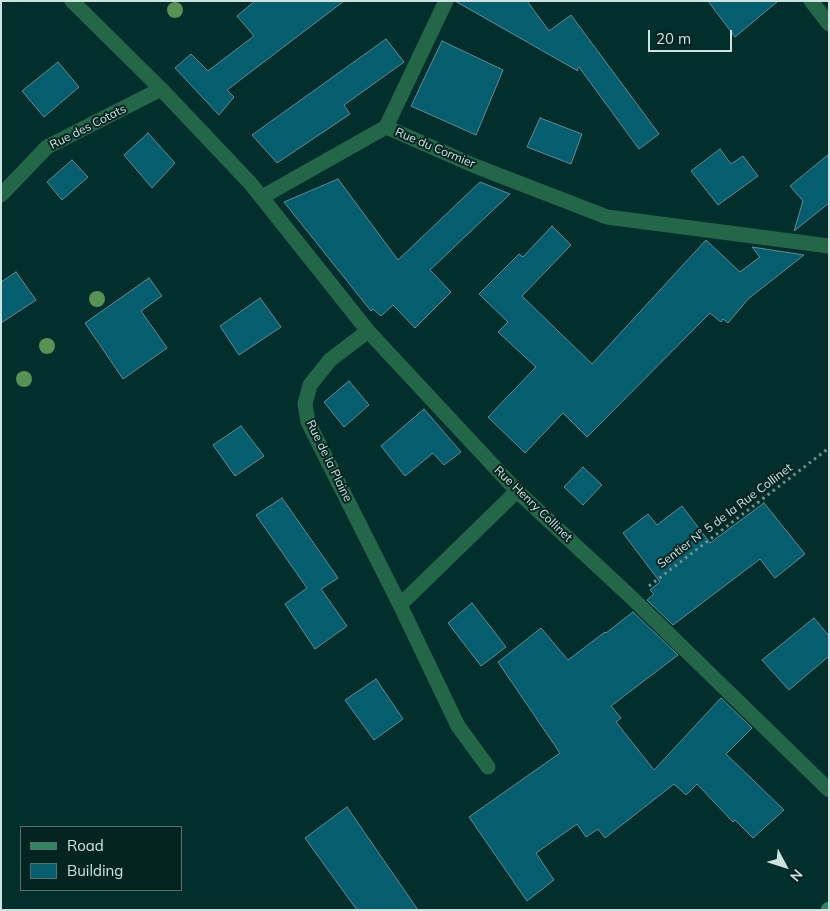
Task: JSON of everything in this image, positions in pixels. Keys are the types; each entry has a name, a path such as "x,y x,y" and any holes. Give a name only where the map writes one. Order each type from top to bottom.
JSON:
{"street":[{"path":"72,1 161,90 262,197"},
{"path":"386,127 446,1"},
{"path":"811,1 829,24"},
{"name":"Rue des Cotats","path":"1,195 47,147 161,90"},
{"name":"Rue du Cormier","path":"262,197 386,127 475,166 607,217 829,246"},
{"name":"Rue Henry Collinet","path":"262,197 368,332 518,491 632,598 829,790"},
{"name":"Rue de la Plaine","path":"368,332 330,360 310,385 305,404 308,422 400,605 458,726 488,767"},
{"path":"400,605 518,491"}],"path":[{"name":"Sentier N° 5 de la Rue Collinet","path":"632,598 829,448"}],"building":[{"path":"255,1 344,1 227,90 234,97 219,115 175,68 191,54 208,71 254,36 237,16"},
{"path":"455,1 527,1 549,31 571,15 659,134 639,149 579,67 578,71"},
{"path":"708,1 778,1 735,37"},
{"path":"386,39 404,62 344,105 350,114 277,163 252,135"},
{"path":"442,41 503,70 476,135 411,106"},
{"path":"58,62 79,87 44,117 22,91"},
{"path":"540,118 582,134 571,164 527,147"},
{"path":"148,133 175,163 152,188 124,155"},
{"path":"720,149 731,164 743,156 758,176 718,205 691,171"},
{"path":"829,154 829,203 794,231 803,201 790,186"},
{"path":"72,160 88,177 62,200 47,182"},
{"path":"338,179 398,260 480,182 510,194 430,270 451,292 415,328 393,305 381,316 373,309 371,311 284,202"},
{"path":"552,226 571,245 522,296 592,364 706,240 740,272 760,257 752,247 804,255 748,299 728,323 723,319 721,322 710,313 587,437 563,413 525,453 488,417 536,367 498,332 508,322 479,294 519,254 523,257"},
{"path":"16,272 36,300 1,323 1,282"},
{"path":"149,278 162,296 141,311 167,348 123,379 85,323"},
{"path":"260,298 281,327 239,355 220,326"},
{"path":"349,381 369,405 344,427 324,402"},
{"path":"424,409 461,452 444,465 433,453 405,476 381,446"},
{"path":"241,426 264,456 235,476 213,445"},
{"path":"583,467 602,485 583,505 564,487"},
{"path":"282,498 338,578 321,589 347,626 315,649 285,604 307,588 256,515"},
{"path":"764,503 805,554 775,578 760,559 673,625 647,600 654,594 650,590 660,582 623,533 648,514 657,525 682,506 710,543"},
{"path":"472,603 506,647 481,666 448,623"},
{"path":"633,612 678,655 611,706 621,718 616,722 654,770 721,698 752,728 726,754 784,810 753,838 735,820 733,822 697,784 686,795 674,784 605,838 598,829 586,837 577,824 536,853 554,880 527,901 469,817 560,753 498,662 541,628 568,660"},
{"path":"814,618 829,636 829,656 789,690 762,660"},
{"path":"376,679 403,719 374,740 345,700"},
{"path":"347,807 418,910 357,910 305,838"}]}
